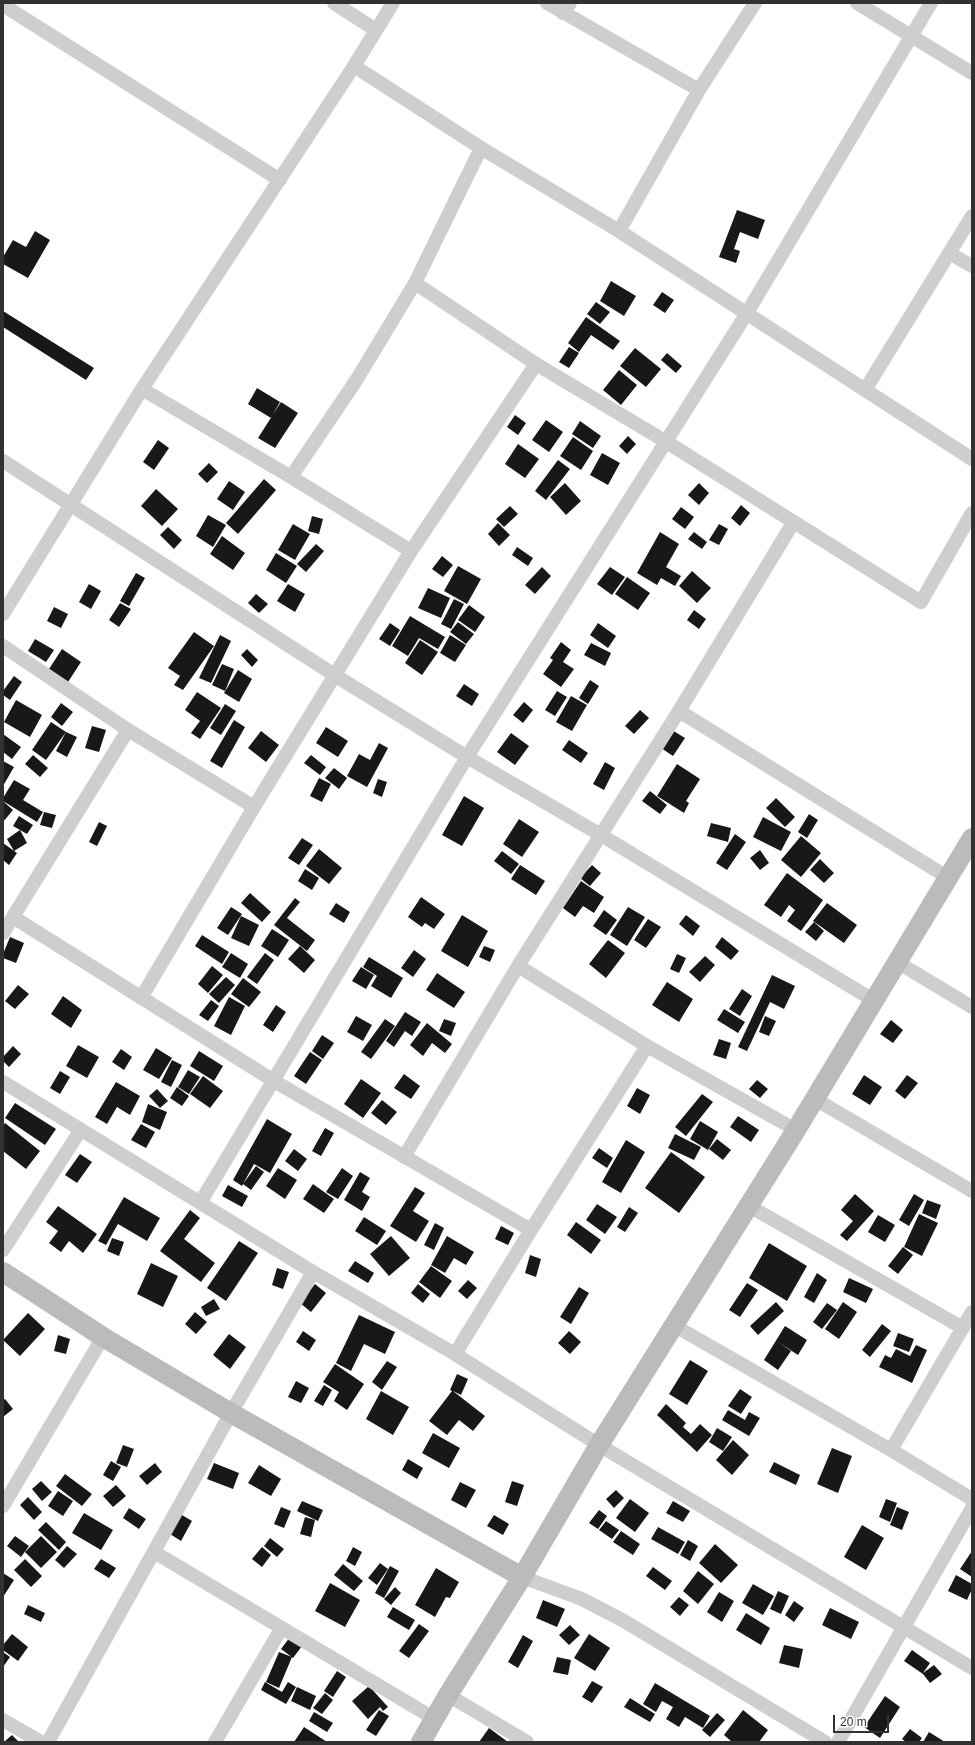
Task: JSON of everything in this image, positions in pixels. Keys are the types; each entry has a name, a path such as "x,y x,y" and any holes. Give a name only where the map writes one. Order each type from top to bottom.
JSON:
{"street":[{"path":"334,3 376,30"},
{"path":"3,614 69,504 142,389 280,180 393,3"},
{"path":"547,3 567,8 699,90"},
{"path":"619,231 699,90 755,3"},
{"path":"856,3 972,73"},
{"path":"200,1203 467,757 747,313 931,3"},
{"path":"3,5 280,180"},
{"path":"354,66 481,148 619,231 972,459"},
{"path":"291,477 357,379 415,283 481,148"},
{"path":"865,390 972,216"},
{"path":"949,253 972,266"},
{"path":"415,283 536,364 665,441 793,523 921,602 972,513"},
{"path":"141,998 254,807 336,676 411,551 536,364"},
{"path":"142,389 291,477 411,551"},
{"path":"3,461 336,676 467,757 601,835 873,1000"},
{"path":"404,1157 518,966 679,711 793,523"},
{"path":"3,646 128,730 254,807"},
{"path":"679,711 947,877"},
{"path":"3,933 128,730"},
{"path":"422,1742 448,1695 522,1577 600,1446 750,1206 947,877 972,838"},
{"path":"13,917 274,1081 531,1230"},
{"path":"897,962 972,1007"},
{"path":"518,966 647,1046 796,1130"},
{"path":"455,1354 647,1046"},
{"path":"3,1082 80,1131 313,1272 455,1354 600,1446 972,1668"},
{"path":"815,1099 972,1191"},
{"path":"3,1250 80,1131"},
{"path":"750,1206 963,1328"},
{"path":"3,1272 103,1337 231,1413 522,1577 582,1599 624,1621 825,1742"},
{"path":"48,1742 231,1413 313,1272"},
{"path":"892,1450 972,1312"},
{"path":"675,1326 892,1450 972,1499"},
{"path":"3,1506 103,1337"},
{"path":"838,1742 972,1508"},
{"path":"154,1552 281,1629 435,1719"},
{"path":"215,1742 281,1629"},
{"path":"448,1695 527,1742"},
{"path":"3,1720 41,1742"}],"building":[{"path":"737,210 765,220 758,239 740,232 734,249 740,251 736,263 719,257"},
{"path":"35,231 50,240 28,278 3,264 3,257 13,240 26,247"},
{"path":"611,281 636,296 624,316 600,301"},
{"path":"662,292 674,300 665,313 653,305"},
{"path":"596,302 610,312 600,324 587,314"},
{"path":"3,311 94,368 86,380 3,327"},
{"path":"586,317 620,341 613,350 591,335 579,352 568,343"},
{"path":"569,347 579,353 569,368 559,362"},
{"path":"635,348 661,369 646,387 620,366"},
{"path":"667,353 682,366 676,373 661,360"},
{"path":"619,370 637,385 621,405 603,390"},
{"path":"257,388 280,402 271,418 248,404"},
{"path":"281,402 298,413 275,448 258,438"},
{"path":"515,415 526,423 518,435 507,427"},
{"path":"546,420 563,432 549,452 532,440"},
{"path":"580,421 601,436 593,448 572,434"},
{"path":"628,436 636,444 627,454 619,446"},
{"path":"573,437 593,451 581,470 560,456"},
{"path":"158,440 169,448 154,470 143,462"},
{"path":"518,444 539,459 525,478 505,464"},
{"path":"602,453 620,463 608,485 590,475"},
{"path":"558,460 570,469 546,500 535,491"},
{"path":"209,463 218,472 207,483 198,474"},
{"path":"264,479 276,490 238,534 226,523"},
{"path":"229,481 245,492 233,510 217,499"},
{"path":"565,483 581,501 566,515 550,497"},
{"path":"699,483 709,493 699,505 688,495"},
{"path":"156,489 178,509 162,526 141,506"},
{"path":"741,505 750,513 740,526 731,518"},
{"path":"510,506 518,514 504,527 496,519"},
{"path":"681,507 694,517 685,529 672,519"},
{"path":"208,515 226,525 213,547 196,536"},
{"path":"312,516 323,519 319,534 308,531"},
{"path":"498,523 510,535 499,546 488,534"},
{"path":"293,524 310,534 295,560 278,550"},
{"path":"719,524 728,529 719,545 709,540"},
{"path":"168,527 182,540 174,549 160,535"},
{"path":"660,532 679,544 666,567 681,576 675,586 661,578 657,585 637,573"},
{"path":"694,532 707,542 702,549 688,539"},
{"path":"222,536 245,553 233,570 210,554"},
{"path":"316,544 324,551 306,572 297,564"},
{"path":"517,547 533,558 528,566 512,555"},
{"path":"276,553 297,566 286,583 266,570"},
{"path":"442,556 453,565 443,577 432,569"},
{"path":"458,566 481,579 467,604 444,591"},
{"path":"542,567 551,576 535,594 525,585"},
{"path":"610,567 625,577 612,595 597,584"},
{"path":"692,571 711,588 697,603 679,586"},
{"path":"136,573 145,578 129,606 120,601"},
{"path":"627,577 650,593 638,610 615,594"},
{"path":"89,584 101,591 91,609 79,602"},
{"path":"288,584 305,594 295,612 277,601"},
{"path":"428,588 450,598 441,618 418,608"},
{"path":"256,594 268,604 259,613 248,603"},
{"path":"454,599 464,604 451,629 441,624"},
{"path":"120,603 131,609 119,627 109,620"},
{"path":"469,605 485,617 475,632 458,620"},
{"path":"54,607 68,614 61,628 47,621"},
{"path":"694,610 706,619 699,629 687,620"},
{"path":"410,616 445,637 438,649 419,638 408,656 392,646"},
{"path":"458,622 474,634 466,644 450,632"},
{"path":"390,623 400,630 390,646 379,639"},
{"path":"598,623 616,636 608,648 590,635"},
{"path":"194,632 214,646 183,690 174,685 180,676 168,668"},
{"path":"220,635 231,641 211,683 199,678"},
{"path":"450,635 466,645 455,662 440,653"},
{"path":"35,639 54,650 46,662 28,651"},
{"path":"420,640 438,652 422,675 405,663"},
{"path":"561,642 571,650 563,662 574,669 561,687 543,674 553,660 550,658"},
{"path":"591,643 611,653 605,666 584,655"},
{"path":"62,649 81,662 68,682 49,669"},
{"path":"247,649 258,660 252,667 241,655"},
{"path":"222,664 234,669 225,691 212,685"},
{"path":"238,670 252,679 239,702 224,693"},
{"path":"14,676 22,682 10,700 3,695 3,691"},
{"path":"590,680 599,686 588,704 579,698"},
{"path":"464,684 479,694 472,706 456,696"},
{"path":"557,691 567,697 555,716 545,710"},
{"path":"197,692 221,708 200,739 191,733 200,721 185,710"},
{"path":"571,696 587,705 572,731 556,722"},
{"path":"16,700 42,715 30,737 4,722"},
{"path":"524,702 533,710 523,723 513,715"},
{"path":"61,703 73,712 62,726 51,717"},
{"path":"225,704 236,711 221,735 210,728"},
{"path":"640,710 649,718 634,734 625,726"},
{"path":"234,720 245,727 222,768 210,761"},
{"path":"51,722 66,732 46,760 32,750"},
{"path":"92,726 106,730 99,752 85,748"},
{"path":"326,727 348,741 338,757 316,743"},
{"path":"672,730 685,738 673,756 661,748"},
{"path":"261,731 279,745 266,762 248,748"},
{"path":"66,732 77,737 67,757 56,751"},
{"path":"511,733 529,746 515,765 497,752"},
{"path":"3,734 21,747 12,759 3,752"},
{"path":"569,740 588,753 581,763 562,750"},
{"path":"379,743 388,748 367,787 347,776 359,754 370,760"},
{"path":"33,755 48,768 40,777 25,764"},
{"path":"311,755 326,767 320,775 304,763"},
{"path":"3,761 14,767 3,786"},
{"path":"605,762 615,768 604,790 593,784"},
{"path":"677,764 700,779 686,801 689,803 684,813 657,796"},
{"path":"334,768 347,778 339,789 325,778"},
{"path":"319,778 331,784 322,802 310,796"},
{"path":"378,779 387,782 382,797 373,793"},
{"path":"14,780 30,789 23,800 43,812 37,822 3,801 3,798"},
{"path":"650,791 667,805 660,814 642,801"},
{"path":"464,796 484,808 462,846 442,835"},
{"path":"776,798 795,817 785,827 766,808"},
{"path":"4,802 13,810 3,822 3,804"},
{"path":"44,812 56,815 52,828 40,825"},
{"path":"809,814 818,820 807,838 798,832"},
{"path":"19,816 33,825 27,834 13,826"},
{"path":"763,817 791,832 781,851 753,837"},
{"path":"519,819 539,832 522,857 503,844"},
{"path":"99,822 107,826 97,846 89,842"},
{"path":"711,823 731,828 728,842 707,836"},
{"path":"20,830 27,843 14,851 7,839"},
{"path":"735,834 746,842 727,870 716,863"},
{"path":"801,836 821,853 801,877 781,860"},
{"path":"302,838 313,845 299,865 288,858"},
{"path":"3,843 17,853 9,865 3,860"},
{"path":"319,849 342,868 329,884 306,866"},
{"path":"760,850 769,863 760,870 750,858"},
{"path":"502,851 519,864 511,874 494,861"},
{"path":"820,859 834,873 824,883 810,870"},
{"path":"520,865 545,881 536,895 511,879"},
{"path":"592,865 601,873 590,886 580,878"},
{"path":"305,869 319,878 312,890 298,881"},
{"path":"787,873 823,900 801,931 787,921 795,910 789,905 781,917 764,905"},
{"path":"581,881 604,897 594,913 583,906 575,917 563,908"},
{"path":"250,893 271,912 262,922 241,903"},
{"path":"421,897 445,914 434,929 425,923 422,927 408,917"},
{"path":"295,898 300,902 287,918 315,940 307,951 274,925"},
{"path":"336,903 350,912 344,923 329,914"},
{"path":"827,903 857,925 844,943 813,921"},
{"path":"231,907 242,914 228,935 217,928"},
{"path":"628,907 645,917 627,946 610,935"},
{"path":"604,910 617,920 606,935 593,926"},
{"path":"462,915 488,931 468,967 441,951"},
{"path":"686,915 700,926 693,936 679,924"},
{"path":"241,916 259,925 249,946 231,938"},
{"path":"648,919 661,927 646,948 634,940"},
{"path":"814,922 824,931 816,941 805,932"},
{"path":"272,929 289,940 278,957 261,946"},
{"path":"202,935 229,952 222,964 195,946"},
{"path":"10,937 24,943 16,963 3,958 3,954"},
{"path":"722,937 739,951 731,960 715,947"},
{"path":"608,940 625,953 606,978 589,964"},
{"path":"300,946 315,960 304,973 288,959"},
{"path":"484,946 495,950 490,962 479,957"},
{"path":"414,950 426,959 413,977 401,968"},
{"path":"231,953 248,964 240,978 222,967"},
{"path":"265,953 274,960 257,984 247,977"},
{"path":"677,954 686,958 679,973 670,969"},
{"path":"705,956 715,965 700,982 689,972"},
{"path":"369,957 403,978 391,998 371,986 377,976 363,967"},
{"path":"212,966 223,975 208,993 198,984"},
{"path":"361,967 374,975 366,989 352,981"},
{"path":"437,973 465,992 454,1008 426,990"},
{"path":"772,975 795,986 784,1009 770,1002 747,1051 738,1047"},
{"path":"226,977 235,985 219,1003 209,994"},
{"path":"243,978 261,992 249,1007 231,994"},
{"path":"667,982 693,999 679,1022 652,1005"},
{"path":"18,985 29,994 15,1009 5,1001"},
{"path":"742,989 752,996 740,1016 729,1009"},
{"path":"63,996 82,1010 71,1028 51,1014"},
{"path":"229,997 245,1006 231,1035 214,1026"},
{"path":"211,1000 219,1006 208,1021 199,1015"},
{"path":"276,1005 286,1012 273,1032 263,1025"},
{"path":"724,1009 745,1022 738,1033 717,1020"},
{"path":"405,1012 421,1022 412,1036 405,1031 394,1047 386,1041"},
{"path":"356,1016 372,1025 363,1041 347,1032"},
{"path":"765,1016 776,1021 769,1036 759,1032"},
{"path":"385,1019 395,1026 371,1059 361,1052"},
{"path":"444,1019 456,1023 451,1036 439,1031"},
{"path":"891,1020 903,1030 893,1043 880,1034"},
{"path":"427,1023 452,1044 445,1053 432,1043 423,1056 410,1045"},
{"path":"322,1035 334,1043 323,1059 312,1051"},
{"path":"719,1039 731,1043 726,1059 713,1055"},
{"path":"78,1045 99,1057 87,1078 66,1066"},
{"path":"13,1046 21,1054 9,1067 3,1061 3,1057"},
{"path":"156,1048 172,1058 159,1079 143,1070"},
{"path":"121,1049 132,1057 124,1070 112,1062"},
{"path":"199,1051 223,1066 214,1081 190,1066"},
{"path":"310,1052 322,1060 306,1084 294,1076"},
{"path":"172,1060 182,1065 171,1087 161,1082"},
{"path":"188,1070 200,1077 189,1094 178,1087"},
{"path":"60,1071 70,1077 60,1094 50,1088"},
{"path":"404,1074 420,1086 411,1099 394,1088"},
{"path":"864,1075 882,1087 870,1105 852,1094"},
{"path":"907,1075 918,1083 905,1099 895,1091"},
{"path":"203,1076 223,1091 210,1108 190,1094"},
{"path":"361,1079 381,1093 363,1118 344,1104"},
{"path":"757,1080 768,1089 760,1098 749,1089"},
{"path":"116,1082 140,1096 130,1115 117,1107 107,1124 95,1117"},
{"path":"177,1087 189,1096 182,1106 170,1098"},
{"path":"637,1088 650,1095 640,1114 627,1106"},
{"path":"157,1089 168,1101 160,1108 149,1096"},
{"path":"702,1094 713,1102 686,1136 675,1127"},
{"path":"382,1100 397,1112 386,1125 371,1113"},
{"path":"15,1103 56,1129 45,1145 5,1118"},
{"path":"148,1104 167,1112 160,1130 142,1122"},
{"path":"738,1116 759,1130 751,1142 730,1127"},
{"path":"267,1119 292,1134 270,1173 254,1164 242,1186 233,1180"},
{"path":"700,1121 718,1132 708,1150 690,1139"},
{"path":"5,1123 40,1151 26,1169 3,1151 3,1126"},
{"path":"141,1124 155,1132 146,1148 131,1140"},
{"path":"325,1128 334,1133 321,1156 312,1151"},
{"path":"675,1134 701,1147 694,1160 668,1148"},
{"path":"717,1139 731,1150 723,1160 709,1149"},
{"path":"626,1140 645,1152 621,1193 602,1182"},
{"path":"599,1148 613,1158 607,1168 592,1158"},
{"path":"294,1149 307,1159 298,1171 285,1161"},
{"path":"671,1152 705,1177 679,1213 645,1188"},
{"path":"80,1154 92,1162 77,1183 65,1175"},
{"path":"256,1166 264,1172 251,1190 243,1184"},
{"path":"278,1168 297,1180 285,1199 266,1186"},
{"path":"342,1168 353,1176 338,1199 326,1192"},
{"path":"360,1172 370,1178 362,1192 370,1197 362,1211 344,1200"},
{"path":"313,1184 334,1199 324,1213 303,1199"},
{"path":"228,1185 248,1196 242,1207 222,1196"},
{"path":"415,1187 425,1193 413,1211 429,1221 416,1242 390,1226"},
{"path":"855,1194 874,1211 847,1241 840,1235 853,1221 841,1210"},
{"path":"914,1194 924,1200 909,1226 899,1220"},
{"path":"124,1197 160,1218 147,1241 118,1224 106,1245 98,1241"},
{"path":"927,1200 941,1205 936,1219 922,1213"},
{"path":"597,1204 617,1217 605,1234 586,1220"},
{"path":"58,1206 97,1234 83,1253 69,1241 61,1252 49,1243 58,1231 46,1222"},
{"path":"629,1207 638,1213 625,1232 617,1227"},
{"path":"190,1210 200,1218 184,1239 215,1263 201,1282 160,1251"},
{"path":"919,1214 938,1223 922,1256 904,1247"},
{"path":"878,1215 895,1225 885,1242 868,1232"},
{"path":"364,1217 386,1231 377,1245 355,1231"},
{"path":"576,1222 601,1240 591,1254 567,1235"},
{"path":"435,1223 444,1228 434,1250 424,1245"},
{"path":"501,1226 514,1233 508,1245 495,1239"},
{"path":"391,1236 410,1258 389,1276 370,1254"},
{"path":"447,1236 474,1252 466,1265 454,1258 445,1273 431,1265"},
{"path":"112,1238 124,1242 119,1256 107,1251"},
{"path":"239,1241 258,1253 226,1301 207,1288"},
{"path":"769,1243 807,1266 787,1301 749,1278"},
{"path":"903,1247 913,1255 898,1274 888,1266"},
{"path":"530,1255 541,1259 536,1277 525,1273"},
{"path":"355,1261 374,1273 368,1283 348,1271"},
{"path":"151,1263 178,1276 163,1307 137,1294"},
{"path":"431,1266 452,1281 440,1298 419,1282"},
{"path":"277,1268 289,1272 283,1289 272,1285"},
{"path":"817,1273 827,1280 814,1303 804,1297"},
{"path":"849,1278 873,1289 866,1303 843,1292"},
{"path":"468,1280 477,1288 467,1299 458,1291"},
{"path":"747,1283 758,1290 740,1317 729,1310"},
{"path":"315,1284 326,1293 311,1312 300,1303"},
{"path":"418,1284 430,1294 423,1303 411,1293"},
{"path":"579,1287 589,1293 571,1324 560,1317"},
{"path":"214,1299 220,1309 206,1316 201,1307"},
{"path":"776,1302 784,1311 758,1335 750,1326"},
{"path":"843,1302 857,1312 839,1339 825,1329"},
{"path":"827,1303 837,1310 822,1329 813,1322"},
{"path":"195,1312 207,1322 196,1334 185,1324"},
{"path":"28,1313 45,1329 20,1356 3,1340"},
{"path":"359,1315 395,1332 385,1354 364,1344 351,1371 336,1363"},
{"path":"882,1324 891,1331 870,1357 862,1350"},
{"path":"785,1326 807,1340 798,1355 778,1342 791,1351 778,1370 764,1360"},
{"path":"303,1331 316,1340 309,1351 296,1342"},
{"path":"569,1331 581,1342 570,1354 558,1343"},
{"path":"898,1333 914,1339 909,1352 893,1346"},
{"path":"229,1334 246,1347 230,1369 213,1355"},
{"path":"58,1335 70,1339 66,1354 54,1351"},
{"path":"916,1345 927,1350 912,1383 879,1367 885,1355 891,1358 896,1349 910,1356"},
{"path":"690,1360 708,1371 687,1405 669,1394"},
{"path":"387,1361 397,1367 382,1390 372,1382"},
{"path":"335,1364 364,1384 347,1410 334,1401 339,1392 323,1382"},
{"path":"457,1374 468,1379 461,1395 453,1391 485,1416 473,1431 459,1420 447,1435 429,1421 452,1391 450,1390"},
{"path":"296,1381 309,1388 301,1403 288,1397"},
{"path":"324,1385 332,1390 323,1406 314,1401"},
{"path":"740,1389 752,1397 741,1414 728,1406"},
{"path":"381,1391 409,1407 393,1435 366,1419"},
{"path":"5,1399 13,1409 3,1417 3,1400"},
{"path":"666,1404 686,1423 683,1427 691,1434 700,1424 712,1435 697,1452 657,1415"},
{"path":"728,1410 745,1420 749,1412 760,1418 749,1436 722,1420"},
{"path":"717,1428 732,1437 723,1451 709,1442"},
{"path":"433,1433 460,1448 449,1468 422,1453"},
{"path":"733,1440 749,1455 732,1475 716,1460"},
{"path":"123,1445 134,1449 127,1467 116,1463"},
{"path":"832,1448 852,1456 838,1493 817,1484"},
{"path":"408,1459 423,1468 417,1479 402,1470"},
{"path":"111,1461 121,1467 113,1481 103,1475"},
{"path":"774,1462 800,1475 796,1485 769,1472"},
{"path":"155,1463 162,1472 147,1485 139,1476"},
{"path":"214,1463 239,1473 233,1489 207,1479"},
{"path":"259,1465 281,1479 271,1496 248,1483"},
{"path":"65,1474 92,1494 82,1506 56,1486"},
{"path":"41,1481 52,1492 42,1501 32,1489"},
{"path":"512,1481 524,1485 517,1506 505,1502"},
{"path":"460,1482 476,1490 466,1508 451,1500"},
{"path":"116,1485 126,1496 113,1507 103,1496"},
{"path":"616,1490 624,1498 614,1508 606,1499"},
{"path":"58,1491 73,1501 63,1516 48,1506"},
{"path":"28,1497 42,1512 34,1520 20,1505"},
{"path":"630,1499 649,1513 635,1532 616,1518"},
{"path":"886,1499 897,1503 890,1522 879,1517"},
{"path":"302,1501 323,1510 318,1521 297,1511"},
{"path":"673,1501 690,1511 683,1522 666,1513"},
{"path":"281,1507 291,1511 284,1528 274,1524"},
{"path":"897,1507 909,1512 902,1530 890,1525"},
{"path":"129,1508 146,1519 139,1529 123,1518"},
{"path":"599,1510 607,1516 598,1529 589,1523"},
{"path":"84,1513 113,1530 101,1550 72,1533"},
{"path":"182,1515 192,1521 181,1541 170,1534"},
{"path":"494,1515 509,1524 503,1535 487,1526"},
{"path":"305,1517 315,1520 311,1537 300,1534"},
{"path":"606,1521 619,1530 612,1539 599,1530"},
{"path":"46,1522 66,1542 59,1550 38,1530"},
{"path":"862,1525 884,1538 866,1570 844,1557"},
{"path":"658,1527 685,1542 678,1554 651,1539"},
{"path":"621,1531 640,1544 633,1555 613,1542"},
{"path":"15,1536 29,1546 21,1557 7,1546"},
{"path":"41,1536 57,1552 41,1568 25,1552"},
{"path":"270,1538 284,1549 277,1557 264,1546"},
{"path":"688,1540 698,1546 690,1561 680,1555"},
{"path":"715,1544 738,1565 721,1583 699,1563"},
{"path":"67,1546 77,1554 64,1568 55,1560"},
{"path":"262,1547 271,1555 262,1567 252,1559"},
{"path":"353,1547 362,1552 355,1566 346,1561"},
{"path":"972,1551 972,1577 960,1569"},
{"path":"25,1559 42,1576 31,1587 14,1570"},
{"path":"101,1559 116,1568 109,1578 94,1569"},
{"path":"380,1563 388,1569 377,1585 368,1578"},
{"path":"343,1564 363,1581 354,1591 334,1575"},
{"path":"390,1566 399,1571 384,1598 375,1593"},
{"path":"653,1567 672,1581 665,1590 646,1576"},
{"path":"436,1568 459,1582 450,1598 446,1597 435,1617 415,1605"},
{"path":"698,1571 714,1584 698,1604 683,1591"},
{"path":"3,1573 14,1580 3,1597"},
{"path":"956,1575 972,1584 972,1589 967,1600 948,1591"},
{"path":"330,1583 360,1600 345,1627 315,1611"},
{"path":"753,1584 774,1596 763,1615 742,1603"},
{"path":"395,1587 401,1593 391,1605 384,1599"},
{"path":"778,1591 789,1596 781,1614 770,1609"},
{"path":"719,1592 734,1601 722,1622 707,1612"},
{"path":"679,1597 689,1605 680,1616 670,1607"},
{"path":"543,1600 565,1609 557,1627 536,1618"},
{"path":"794,1601 804,1608 794,1622 785,1615"},
{"path":"28,1605 45,1613 41,1622 24,1614"},
{"path":"393,1607 415,1620 409,1630 387,1617"},
{"path":"830,1608 859,1622 851,1639 822,1625"},
{"path":"746,1613 770,1628 761,1645 736,1630"},
{"path":"419,1624 429,1631 409,1658 399,1651"},
{"path":"570,1625 580,1635 569,1645 559,1635"},
{"path":"12,1634 28,1647 18,1661 3,1650 3,1645"},
{"path":"589,1634 610,1648 595,1671 574,1658"},
{"path":"523,1635 533,1641 518,1668 508,1662"},
{"path":"290,1637 302,1646 293,1658 281,1649"},
{"path":"784,1645 803,1649 799,1668 779,1663"},
{"path":"912,1650 930,1663 923,1673 934,1665 942,1674 930,1683 923,1674 904,1661"},
{"path":"3,1652 10,1657 3,1667"},
{"path":"279,1652 292,1657 279,1688 266,1682"},
{"path":"557,1657 571,1660 568,1675 553,1672"},
{"path":"337,1671 346,1677 333,1697 324,1691"},
{"path":"592,1681 603,1687 592,1703 582,1697"},
{"path":"265,1682 282,1692 288,1682 296,1687 286,1704 261,1690"},
{"path":"655,1683 710,1716 703,1728 685,1717 679,1727 666,1719 673,1707 662,1701 656,1712 643,1704"},
{"path":"369,1686 388,1707 383,1711 380,1707 368,1719 352,1701"},
{"path":"297,1687 316,1696 310,1710 291,1701"},
{"path":"325,1693 333,1700 322,1714 313,1708"},
{"path":"885,1696 900,1707 880,1738 864,1727"},
{"path":"630,1698 655,1714 650,1722 624,1707"},
{"path":"379,1710 389,1716 376,1736 366,1730"},
{"path":"743,1710 768,1730 759,1742 732,1742 724,1735"},
{"path":"314,1712 333,1723 327,1732 309,1721"},
{"path":"717,1713 725,1720 710,1737 702,1730"},
{"path":"304,1727 327,1742 294,1742"},
{"path":"489,1728 508,1742 479,1742"},
{"path":"910,1729 922,1738 919,1742 906,1742 902,1739"},
{"path":"929,1732 945,1742 923,1742"},
{"path":"12,1735 19,1742 4,1742"}]}
